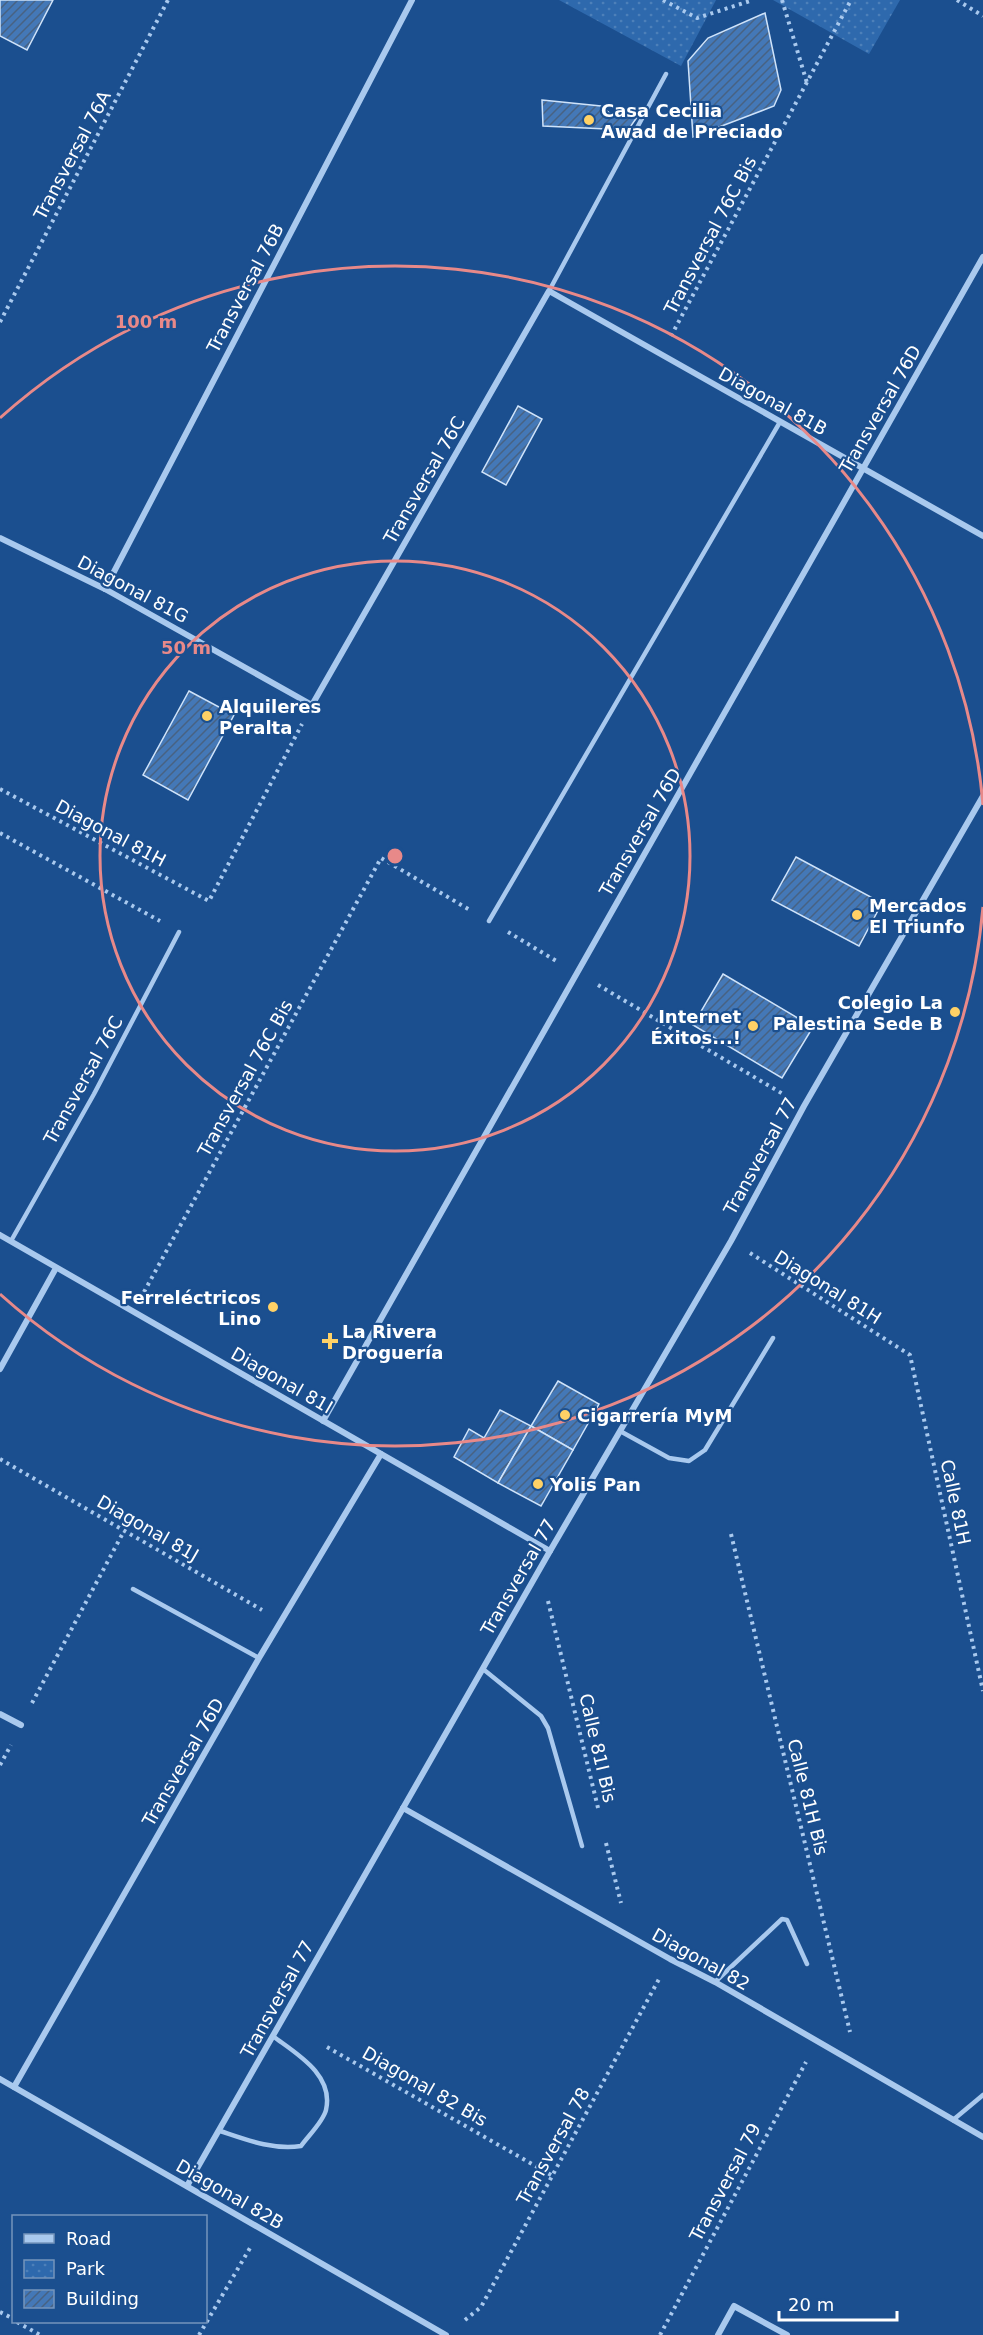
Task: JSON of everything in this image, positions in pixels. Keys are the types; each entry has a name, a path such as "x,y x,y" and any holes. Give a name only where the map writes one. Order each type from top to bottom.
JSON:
{"street":[{"name":"Transversal 76B","path":"105,589 412,0"},
{"name":"Transversal 76D","path":"323,1421 983,257"},
{"name":"Diagonal 81B","path":"549,291 983,536"},
{"name":"Transversal 76C","path":"312,705 549,291"},
{"name":"Diagonal 81G","path":"0,538 105,589 312,705"},
{"name":"Transversal 77","path":"187,2186 540,1568 731,1241 804,1106 983,796"},
{"name":"Diagonal 81I","path":"0,1235 550,1551"},
{"path":"0,1369 57,1268"},
{"name":"Transversal 76D","path":"14,2087 259,1658 381,1454"},
{"path":"0,1714 21,1725"},
{"name":"Diagonal 82","path":"403,1808 670,1959 715,1982 983,2137"},
{"name":"Diagonal 82B","path":"0,2079 446,2335"},
{"path":"718,2335 734,2306 787,2335"}],"lane":[{"name":"Transversal 76C","path":"549,291 666,74"},
{"path":"489,921 780,422"},
{"name":"Transversal 76C","path":"10,1241 94,1094 179,932"},
{"path":"620,1431 669,1458 689,1461 705,1450 772,1338"},
{"path":"133,1589 259,1658"},
{"path":"483,1669 540,1716 548,1728 582,1846"},
{"path":"715,1982 782,1919 787,1920 807,1964"},
{"path":"219,2131 258,2144 287,2148 301,2146 326,2111 324,2086 313,2066 274,2037"},
{"path":"953,2120 983,2095"}],"path":[{"name":"Transversal 76A","path":"0,322 168,0"},
{"path":"663,0 697,18 753,0"},
{"path":"782,0 807,83"},
{"name":"Transversal 76C Bis","path":"661,355 851,0"},
{"path":"957,0 983,16"},
{"name":"Diagonal 81H","path":"0,789 209,902 312,705"},
{"path":"0,833 179,932"},
{"name":"Transversal 76C Bis","path":"133,1312 381,858"},
{"name":"Diagonal 81H","path":"731,1241 910,1355"},
{"name":"Calle 81H","path":"910,1355 983,1691"},
{"name":"Diagonal 81J","path":"0,1459 282,1621"},
{"path":"0,1765 124,1530"},
{"name":"Calle 81H Bis","path":"731,1534 859,2067"},
{"name":"Calle 81I Bis","path":"540,1568 601,1820"},
{"path":"604,1832 628,1935"},
{"name":"Transversal 78","path":"464,2321 481,2307 670,1959"},
{"name":"Transversal 79","path":"660,2335 817,2043"},
{"name":"Diagonal 82 Bis","path":"322,2044 553,2176"},
{"path":"207,2320 261,2229"},
{"path":"20,2323 40,2335"}],"green space":[{"path":"559,0 716,0 681,66"},
{"path":"773,0 900,0 869,54"}],"building":[{"path":"0,0 53,0 27,50 0,36"},
{"path":"765,13 781,90 774,106 693,137 688,61 708,38"},
{"name":"Casa Cecilia Awad de Preciado","path":"542,100 601,106 612,115 640,113 628,130 543,126"},
{"path":"518,406 542,419 506,485 482,472"},
{"path":"189,691 234,715 188,800 143,775"},
{"path":"796,857 882,903 859,946 772,900"},
{"name":"Internet Éxitos...!","path":"723,974 813,1027 782,1078 693,1025"},
{"name":"Cigarrería MyM","path":"558,1381 599,1404 573,1450 531,1426"},
{"path":"500,1410 531,1426 498,1483 454,1457 469,1429 484,1438"},
{"path":"531,1426 573,1450 541,1506 498,1483"}],"place":[{"name":"Casa Cecilia Awad de Preciado","path":"589,120"},
{"name":"Alquileres Peralta","path":"207,716"},
{"name":"Mercados El Triunfo","path":"857,915"},
{"name":"Colegio La Palestina Sede B","path":"955,1012"},
{"name":"Internet Éxitos...!","path":"753,1026"},
{"name":"Ferreléctricos Lino","path":"273,1307"},
{"name":"La Rivera Droguería","path":"330,1341"},
{"name":"Cigarrería MyM","path":"565,1415"},
{"name":"Yolis Pan","path":"538,1484"}]}
